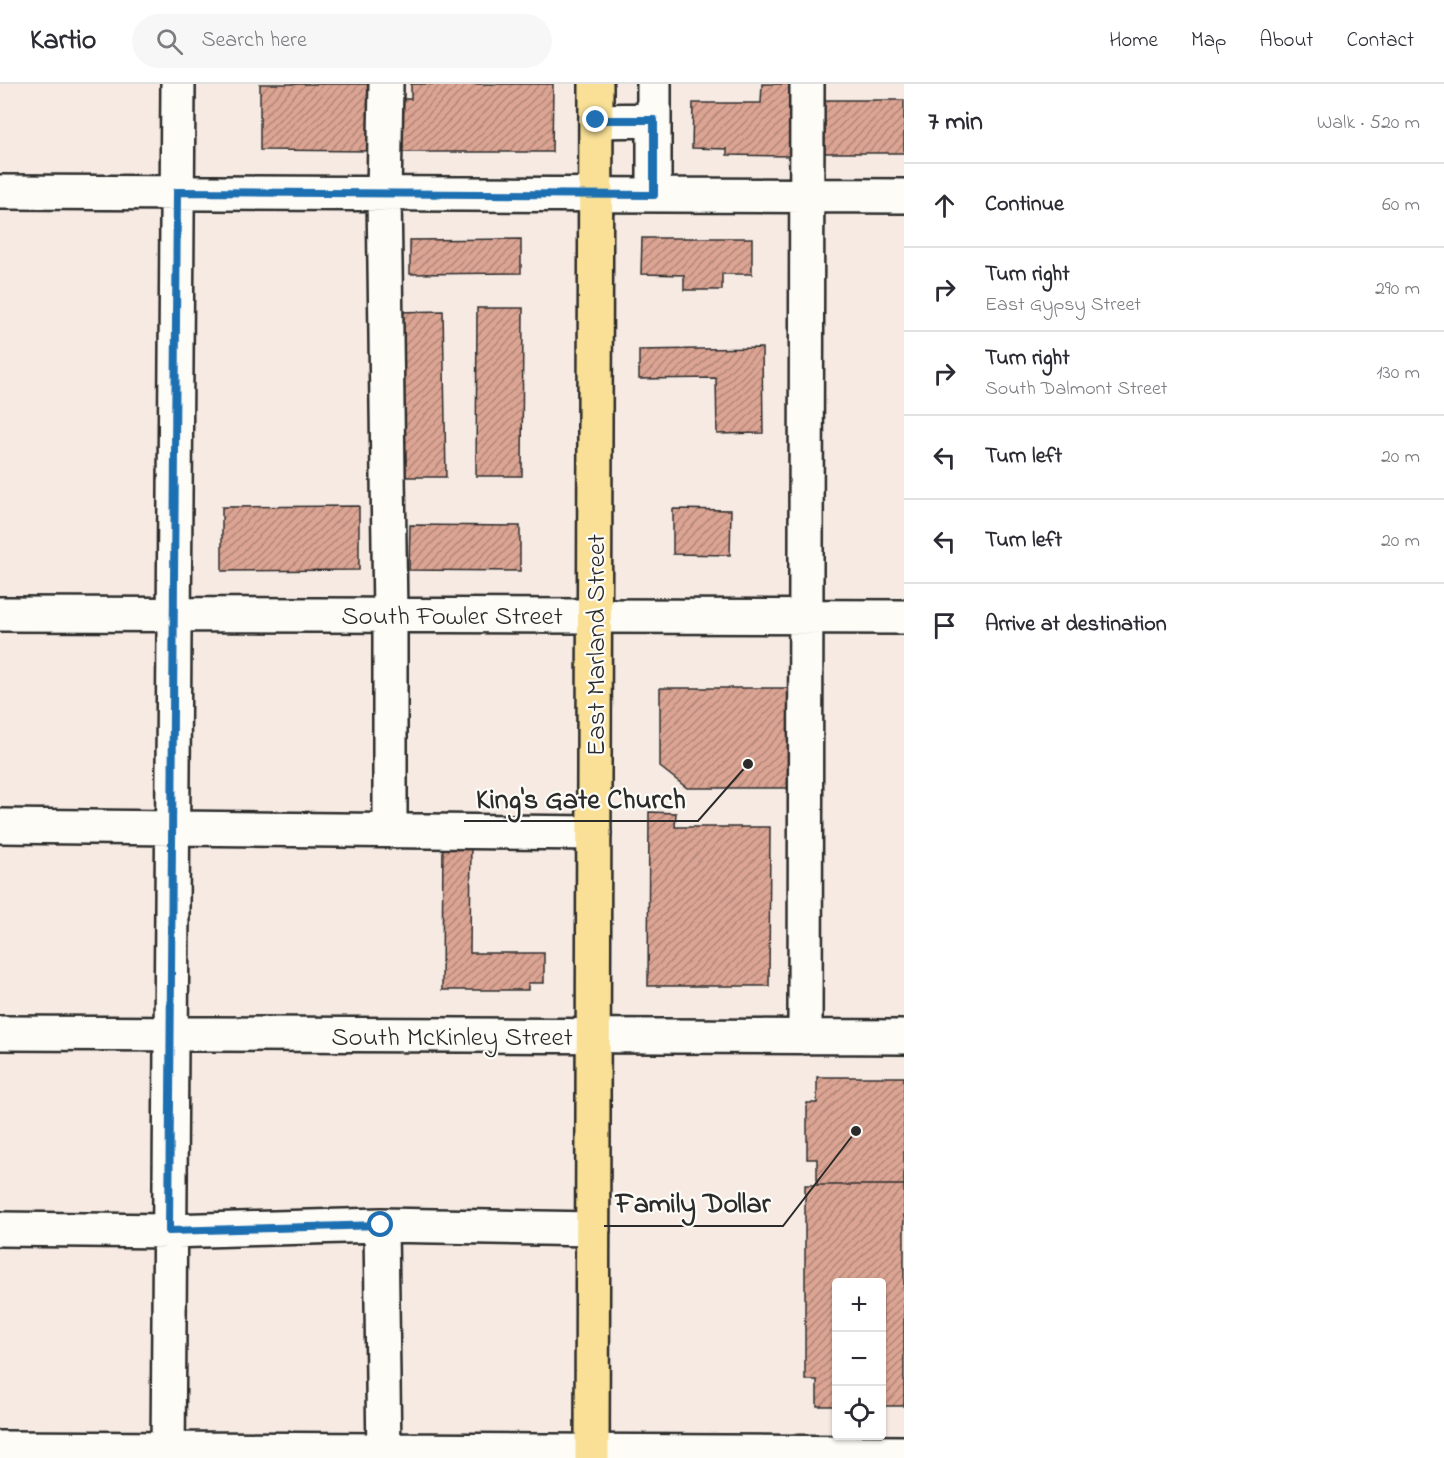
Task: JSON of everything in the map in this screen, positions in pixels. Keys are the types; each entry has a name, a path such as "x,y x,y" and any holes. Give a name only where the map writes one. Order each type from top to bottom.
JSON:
{"highway":[{"name":"East Marland Street","path":"592,1455 596,84"}],"street":[{"path":"168,1453 178,84"},
{"path":"386,84 384,194 390,615 390,830"},
{"path":"654,84 654,195"},
{"path":"805,1037 807,84"},
{"path":"596,120 654,120"},
{"path":"0,192 904,196"},
{"name":"South Fowler Street","path":"0,614 904,617"},
{"path":"0,826 594,833"},
{"name":"South McKinley Street","path":"0,1033 904,1037"},
{"path":"381,1225 384,1454"},
{"path":"0,1229 169,1231 381,1225 593,1228"},
{"path":"0,1448 168,1453 592,1455 904,1453"}],"building":[{"path":"260,84 372,84 372,151 260,150"},
{"path":"411,84 553,84 552,152 400,152 401,99 411,99"},
{"path":"762,84 789,84 789,156 727,155 727,149 692,148 693,103 761,103"},
{"path":"818,100 904,100 904,153 818,153"},
{"path":"642,238 752,238 752,274 722,274 722,290 684,290 684,275 641,274"},
{"path":"521,239 521,273 410,274 410,240"},
{"path":"477,308 523,308 522,476 476,476"},
{"path":"443,311 446,477 400,477 398,312"},
{"path":"762,348 763,433 717,434 716,378 639,379 639,350"},
{"path":"359,506 359,570 222,571 222,507"},
{"path":"673,509 731,510 730,555 673,554"},
{"path":"410,525 520,526 520,571 409,570"},
{"path":"660,688 789,688 789,788 687,788 660,767"},
{"path":"649,812 676,813 675,827 770,827 769,986 648,986"},
{"path":"443,837 471,837 470,953 544,953 544,983 528,983 528,990 442,990"},
{"path":"817,1077 904,1077 904,1185 817,1185 817,1159 807,1159 807,1103 817,1103"},
{"path":"805,1185 904,1185 904,1406 886,1406 886,1278 832,1278 832,1406 817,1406 817,1380 805,1380"}],"place":[{"name":"King's Gate Church","path":"748,764"},
{"name":"Family Dollar","path":"856,1131"}],"route":[{"path":"381,1225 169,1231 177,192 654,195 654,120 596,120"}]}
